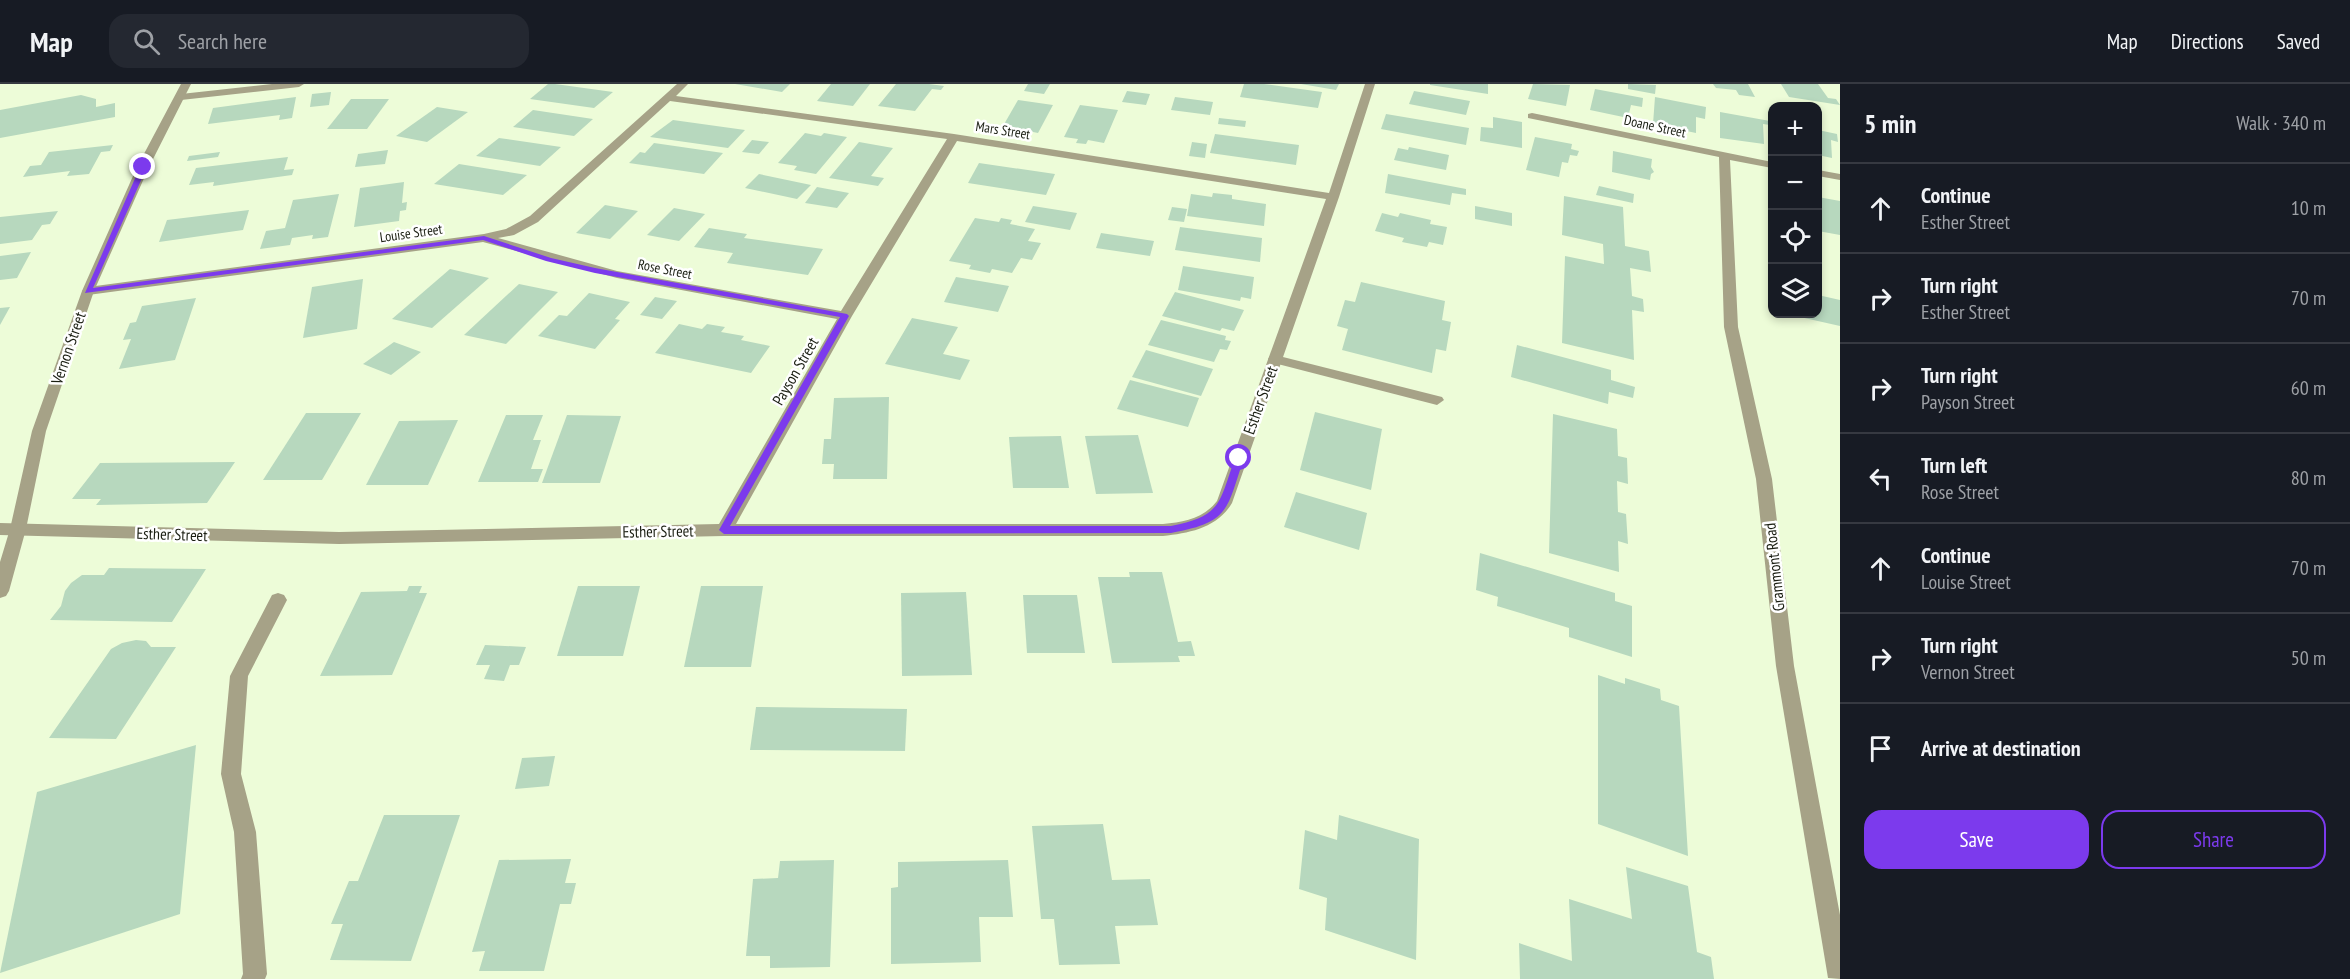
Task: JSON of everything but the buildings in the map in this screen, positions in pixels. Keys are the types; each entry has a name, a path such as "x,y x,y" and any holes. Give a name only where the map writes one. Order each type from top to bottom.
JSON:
{"street":[{"name":"Vernon Street","path":"0,591 18,529 39,431 88,291 143,167 186,84"},
{"path":"181,97 299,84"},
{"name":"Louise Street","path":"88,291 484,238 510,232 534,219 683,84"},
{"name":"Esther Street","path":"0,529 339,538 724,530 1163,530 1197,525 1212,518 1224,502 1333,197 1370,84"},
{"name":"Mars Street","path":"668,98 954,137 1333,197"},
{"name":"Doane Street","path":"1532,116 1768,164"},
{"name":"Payson Street","path":"724,530 845,316 954,137"},
{"name":"Grammont Road","path":"1724,155 1731,327 1764,479 1785,666 1840,978"},
{"path":"1822,174 1840,177"},
{"name":"Rose Street","path":"484,238 549,260 595,271 845,316"},
{"path":"1275,359 1437,400"},
{"path":"253,979 255,974 245,832 231,774 239,676 278,600"}],"route":[{"path":"143,167 88,291 484,238 549,260 595,271 845,316 724,530 1171,530 1197,525 1214,516 1224,502 1239,458"}]}
